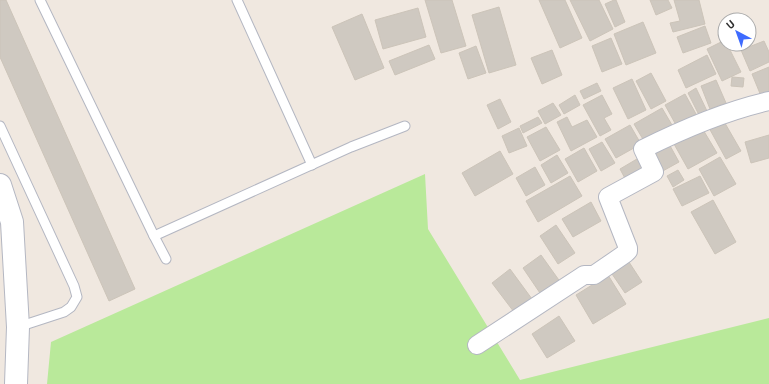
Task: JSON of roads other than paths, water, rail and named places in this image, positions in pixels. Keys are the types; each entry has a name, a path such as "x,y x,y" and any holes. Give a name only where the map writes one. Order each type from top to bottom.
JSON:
{"street":[{"path":"477,345 584,275 594,275 628,251 608,197 654,172 643,149 680,131 716,117 769,101"},
{"path":"0,185 12,222 18,326 16,384"}],"lane":[{"path":"40,0 166,259"},
{"path":"237,0 312,165"},
{"path":"0,126 78,297 71,307 64,312 18,326"},
{"path":"154,236 351,147 405,126"}]}
